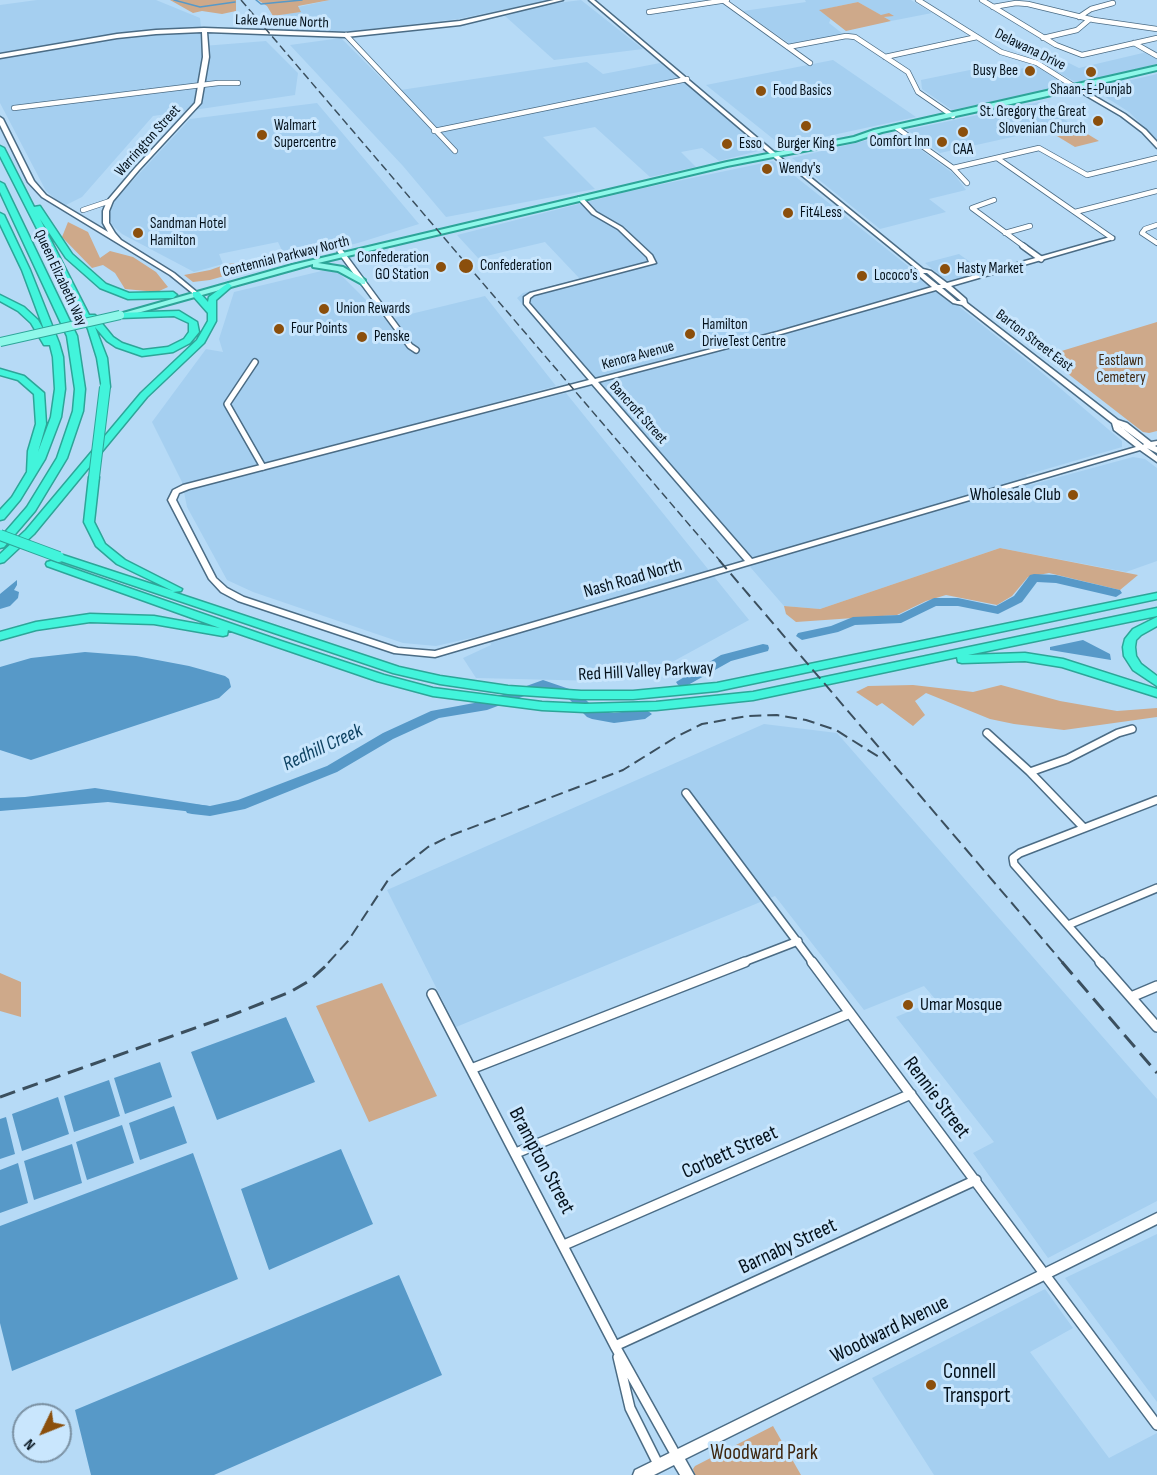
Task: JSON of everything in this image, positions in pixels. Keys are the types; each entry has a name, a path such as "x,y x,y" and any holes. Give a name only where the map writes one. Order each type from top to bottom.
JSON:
{"highway":[{"path":"0,148 84,312 102,358 105,387 89,522 101,546 121,562 192,595 212,608"},
{"name":"Queen Elizabeth Way","path":"0,184 72,336 80,389 78,411 62,458 31,509 0,545"},
{"path":"21,191 33,202 69,256 103,286 128,296 175,297"},
{"name":"Queen Elizabeth Way","path":"0,215 26,270 58,357 60,389 56,417 49,439 30,477 0,517"},
{"path":"0,560 30,532 144,395 201,341 210,328 215,295 228,286"},
{"path":"194,292 212,313"},
{"path":"0,298 21,309 35,322 50,352 58,357"},
{"path":"84,312 94,318 110,339 119,345 142,353 170,350 187,341 194,332 193,322 176,313 119,313"},
{"path":"0,372 21,378 39,393 41,424 33,451 30,477"},
{"path":"0,535 55,560 277,644"},
{"path":"0,545 212,608"},
{"name":"Red Hill Valley Parkway","path":"212,608 349,655 440,680 508,690 581,695 633,695 717,687 1157,596"},
{"name":"Red Hill Valley Parkway","path":"277,644 381,678 433,692 502,702 585,708 656,706 753,696 1157,612"},
{"path":"0,636 65,621 125,618 183,624 277,644"},
{"path":"1157,621 1137,632 1131,639 1129,647 1130,656 1137,667 1157,682"},
{"path":"937,659 1004,657 1043,659 1082,668 1157,693"}],"main road":[{"name":"Centennial Parkway North","path":"0,340 119,313 341,253 777,153 871,135 1157,70"},
{"name":"Centennial Parkway North","path":"194,292 228,286 341,253"},
{"path":"292,267 332,266 362,282"}],"street":[{"name":"Lake Avenue North","path":"0,56 117,36 204,30 346,35 460,23 561,0"},
{"name":"Barton Street East","path":"591,0 921,270 929,272 964,300 964,304"},
{"path":"675,0 684,6"},
{"path":"650,12 726,0 810,63"},
{"name":"Delawana Drive","path":"918,0 1001,52 1038,63 1122,115 1144,131 1157,146"},
{"path":"981,0 1044,38 1082,55 1157,38"},
{"path":"993,7 1016,3 1028,4 1090,19 1157,29"},
{"path":"1079,16 1091,9 1113,3"},
{"path":"1044,38 1077,30 1090,19"},
{"name":"Warrington Street","path":"83,210 110,201 191,113 200,99 206,57 204,30"},
{"path":"346,35 454,151"},
{"path":"788,47 850,36 910,75 918,93 953,116"},
{"path":"885,57 977,37"},
{"path":"1134,43 1157,56"},
{"path":"434,131 687,79"},
{"path":"14,108 238,83"},
{"path":"0,119 37,190 53,204 172,274 194,292"},
{"path":"897,128 953,168 967,183"},
{"path":"953,168 1043,149 1082,173 1090,175 1157,158"},
{"path":"997,158 1112,238"},
{"path":"1076,212 1157,191"},
{"name":"Bancroft Street","path":"580,198 594,213 620,228 650,256 652,263 537,292 525,300 593,382 750,562"},
{"path":"994,200 972,208 1041,259"},
{"path":"110,201 106,211 106,223 112,234 128,248"},
{"path":"1157,225 1145,229 1142,233 1157,243"},
{"path":"1005,232 1030,226"},
{"name":"Kenora Avenue","path":"172,496 186,487 779,333 1112,238"},
{"path":"341,253 410,346 416,350"},
{"name":"Barton Street East","path":"921,270 920,274 937,288 955,302 964,304 1115,422 1117,428 1152,447 1157,460"},
{"path":"255,362 227,404 263,467"},
{"name":"Nash Road North","path":"172,496 213,579 224,590 241,599 397,651 423,654 447,652 750,562 1152,447"},
{"path":"1030,772 1067,759 1118,733 1132,729"},
{"path":"987,733 1030,772 1083,827"},
{"name":"Rennie Street","path":"686,793 1157,1425"},
{"path":"1157,800 1083,827 1013,858 1014,864 1157,1028"},
{"path":"1068,924 1157,888"},
{"path":"471,1069 798,941"},
{"path":"1131,997 1157,986"},
{"name":"Brampton Street","path":"432,994 615,1346 687,1475"},
{"path":"516,1153 850,1013"},
{"name":"Corbett Street","path":"564,1245 911,1094"},
{"name":"Barnaby Street","path":"615,1346 976,1180"},
{"name":"Woodward Avenue","path":"640,1475 662,1470 677,1457 1157,1218"},
{"name":"Brampton Street","path":"615,1346 630,1408 662,1470"}],"shaded area":[{"path":"37,0 156,0 200,18 203,46 266,41 298,73 295,95 153,116 82,197 64,206 46,191 0,103 0,5"},
{"path":"330,0 550,0 458,19 354,31 316,33 276,30 268,19 273,16 300,12 298,7"},
{"path":"581,0 643,49 554,60 505,16 542,5"},
{"path":"805,0 911,0 932,13 891,21 858,2 820,10 831,18 829,23 843,34 790,44 743,11 806,2"},
{"path":"341,38 394,91 587,62 603,74 660,63 750,136 762,150 719,161 702,148 681,152 696,167 650,177 595,127 543,137 595,189 446,217 403,166 290,45"},
{"path":"1147,52 1157,58 1157,64 1077,83 1047,66 1067,62 1079,68"},
{"path":"833,60 916,117 782,146 706,85"},
{"path":"1004,63 1016,70 1035,65 1067,86 952,110 922,89 921,80"},
{"path":"1157,74 1157,140 1129,112 1093,89"},
{"path":"1039,102 1071,124 940,153 907,130"},
{"path":"317,103 419,224 358,243 287,261 278,242 219,254 223,264 194,272 122,234 112,225 109,214 112,203 190,119"},
{"path":"898,133 954,174 966,190 929,199 946,212 880,229 792,158"},
{"path":"773,161 1040,371 1122,441 1122,447 1026,475 1030,485 1133,457 1145,459 1157,468 1157,561 1126,572 1000,548 820,609 784,606 517,298 523,293 580,279 545,242 478,258 457,235 630,191"},
{"path":"959,254 984,272 952,281 945,280 925,263"},
{"path":"334,268 386,320 485,296 556,386 338,445 341,450 566,393 749,620 663,667 600,681 476,678 463,658 491,645 489,634 436,646 403,643 253,592 227,580 187,507 182,482 152,422 206,349 223,352 219,339 234,292"},
{"path":"17,580 14,590 19,592 18,598 10,606 0,609 0,594"},
{"path":"1083,640 1110,654 1111,660 1050,650 1050,647"},
{"path":"85,652 136,656 189,666 225,676 229,679 231,687 219,698 31,760 0,750 0,667 31,658"},
{"path":"764,724 837,733 1157,1099 1157,1201 1048,1258 973,1153 994,1142 896,1017 936,1000 924,986 864,1010 775,896 456,1027 387,890"},
{"path":"95,788 209,806 210,814 108,802 0,811 0,798"},
{"path":"286,1017 315,1082 217,1120 191,1052"},
{"path":"160,1062 172,1097 125,1114 114,1078"},
{"path":"109,1080 120,1116 74,1132 64,1096"},
{"path":"58,1097 69,1134 22,1151 12,1114"},
{"path":"174,1106 187,1143 140,1160 129,1123"},
{"path":"6,1117 15,1154 0,1159 0,1119"},
{"path":"122,1125 134,1163 87,1180 76,1142"},
{"path":"72,1144 82,1183 34,1200 24,1161"},
{"path":"341,1149 373,1224 269,1270 241,1189"},
{"path":"193,1153 238,1279 12,1371 0,1323 0,1226"},
{"path":"18,1163 28,1203 0,1213 0,1170"},
{"path":"1157,1234 1157,1402 1065,1278"},
{"path":"399,1275 442,1375 214,1475 91,1475 75,1410"},
{"path":"1045,1289 1073,1328 1030,1352 1109,1458 1157,1433 1157,1475 934,1475 872,1378"}],"green space":[{"path":"170,0 236,0 236,11 222,14 202,11 193,13"},
{"path":"258,0 330,0 298,6 301,12 273,16 267,6"},
{"path":"858,2 881,15 889,13 894,16 884,17 891,21 846,31 819,10"},
{"path":"1071,124 1099,141 1075,147 1047,130"},
{"path":"68,222 88,232 100,258 110,251 133,257 156,272 168,287 157,292 125,289 115,273 103,265 92,268 62,237"},
{"path":"256,261 256,267 210,280 193,282 184,275 227,264"},
{"name":"Eastlawn Cemetery","path":"1157,322 1157,431 1143,432 1045,356"},
{"path":"1000,548 1138,575 1120,590 1049,573 1028,577 1012,596 997,605 946,595 926,601 897,615 796,622 786,614 784,606 820,609"},
{"path":"913,685 973,692 1001,685 1060,701 1117,711 1157,708 1157,717 1064,730 990,719 926,693 915,701 925,715 913,726 882,703 877,706 856,692 868,686"},
{"path":"0,973 21,982 21,1017 0,1011"},
{"path":"382,983 437,1096 369,1122 316,1006"},
{"name":"Woodward Park","path":"773,1426 801,1475 695,1475 693,1469 695,1466"}],"waterway":[{"path":"174,0 200,7 235,2"},
{"path":"256,0 261,4 302,0"},
{"name":"Redhill Creek","path":"802,636 834,629 853,621 901,619 934,602 958,602 998,610 1018,599 1034,578 1056,579 1116,593"},
{"name":"Redhill Creek","path":"683,682 726,658 763,648"},
{"name":"Redhill Creek","path":"192,809 210,811 240,805 332,769 388,736 436,714 487,705 543,684 573,695 592,714 614,718 645,714"}],"railway":[{"path":"241,0 721,562"},
{"path":"719,560 1063,963"},
{"path":"328,963 348,941 390,877 428,847 452,835 623,770 676,737 702,724 747,716 777,715 806,720 836,730 879,757"},
{"path":"0,1097 232,1015 290,992 309,981 330,962"},
{"path":"1062,962 1157,1073"}],"place":[{"name":"Busy Bee","path":"1030,71"},
{"name":"Shaan-E-Punjab","path":"1091,72"},
{"name":"Food Basics","path":"761,91"},
{"name":"St. Gregory the Great Slovenian Church","path":"1098,121"},
{"name":"Burger King","path":"806,126"},
{"name":"CAA","path":"963,132"},
{"name":"Walmart Supercentre","path":"262,135"},
{"name":"Comfort Inn","path":"942,142"},
{"name":"Esso","path":"727,144"},
{"name":"Wendy's","path":"767,169"},
{"name":"Fit4Less","path":"788,213"},
{"name":"Sandman Hotel Hamilton","path":"138,233"},
{"name":"Confederation","path":"466,266"},
{"name":"Confederation GO Station","path":"441,267"},
{"name":"Hasty Market","path":"945,269"},
{"name":"Lococo's","path":"862,276"},
{"name":"Union Rewards","path":"324,309"},
{"name":"Four Points","path":"279,329"},
{"name":"Hamilton DriveTest Centre","path":"690,334"},
{"name":"Penske","path":"362,337"},
{"name":"Wholesale Club","path":"1073,495"},
{"name":"Umar Mosque","path":"908,1005"},
{"name":"Connell Transport","path":"931,1385"}]}
